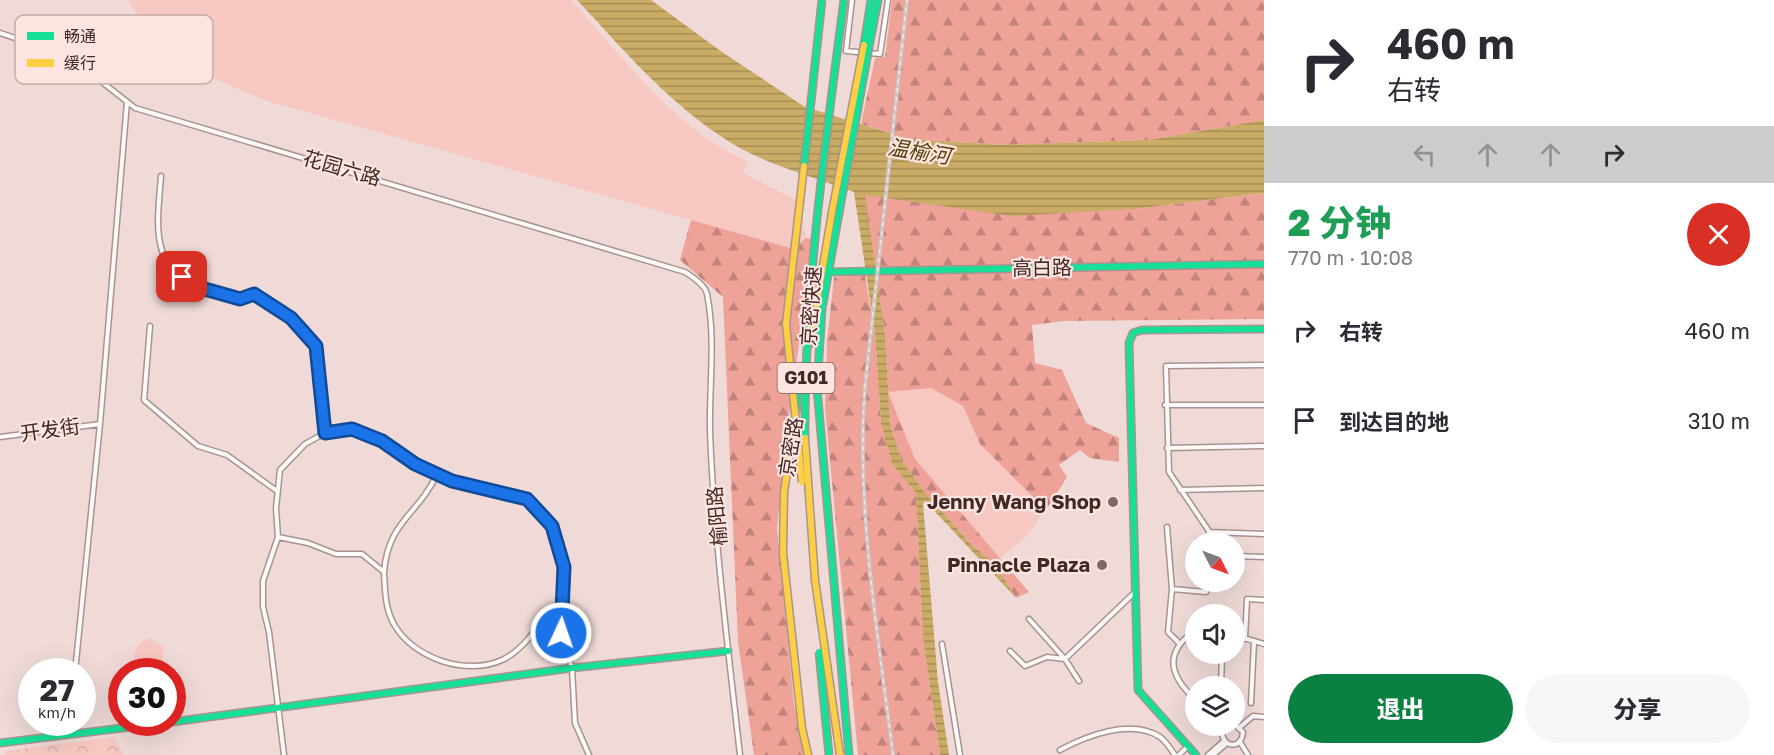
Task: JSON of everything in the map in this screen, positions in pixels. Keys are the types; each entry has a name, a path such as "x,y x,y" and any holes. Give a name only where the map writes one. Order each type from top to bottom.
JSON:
{"main road":[{"name":"京密快速","path":"822,0 786,324 829,755"},
{"name":"京密快速","path":"840,755 814,588 806,487 805,402 821,192 844,0"},
{"name":"京密路","path":"808,755 802,728 783,553 784,492 866,46 871,0"},
{"name":"京密路","path":"866,46 878,0"},
{"name":"高白路","path":"824,272 1264,264"},
{"name":"京密路","path":"824,272 817,388 849,755"},
{"path":"1191,752 1138,690 1130,343 1133,333 1142,330 1264,329"},
{"path":"186,720 572,668 728,651"},
{"path":"0,743 60,736"}],"street":[{"path":"852,0 846,51 880,54 888,0"},
{"name":"花园六路","path":"0,33 15,38"},
{"name":"花园六路","path":"104,84 135,108 685,272 697,280"},
{"path":"76,658 100,423 127,102"},
{"path":"161,176 159,248 170,268 194,286 240,299 254,294 291,318 316,346 325,433"},
{"name":"榆阳路","path":"697,280 706,291 711,326 710,431 728,651 740,755"},
{"path":"150,326 144,400 198,446 227,455 277,492"},
{"path":"1209,532 1168,472 1166,366 1264,365"},
{"path":"1166,405 1264,405"},
{"name":"开发街","path":"0,437 100,423"},
{"path":"284,755 263,598 263,581 278,537 276,508 280,470 305,444 325,433 352,429 382,441 415,464 452,481 527,499 552,526 564,567 561,633 572,668 575,723 589,755"},
{"path":"1167,448 1264,446"},
{"path":"437,474 432,487 395,532 385,555 385,600 396,627 412,644 443,663 477,667 502,660 527,640 549,610"},
{"path":"1179,490 1264,488"},
{"path":"1167,527 1172,589 1168,632 1179,643"},
{"path":"1245,533 1264,534"},
{"path":"278,537 308,543 336,554 362,554 384,572"},
{"path":"1245,556 1264,557"},
{"path":"1172,589 1185,590"},
{"path":"1065,659 1134,593"},
{"path":"1264,600 1247,599 1245,639 1264,644"},
{"path":"1029,620 1065,659 1078,681"},
{"path":"1185,638 1179,643 1174,658 1174,675 1185,688"},
{"path":"1251,703 1254,642"},
{"path":"942,644 960,755"},
{"path":"1010,651 1025,666 1047,657 1065,659"},
{"path":"1245,723 1253,716 1264,717"},
{"path":"1060,750 1081,738 1111,731 1136,730 1160,737 1177,755 1191,752"},
{"path":"1223,736 1225,742"},
{"path":"1225,742 1234,745 1244,736"},
{"path":"1208,755 1225,742"},
{"path":"1213,755 1225,742"},
{"path":"1240,742 1248,755"}],"green space":[{"path":"128,0 571,0 630,68 673,111 721,147 747,161 743,173 800,202 806,238 794,249 267,101 213,79 213,15 138,15"},
{"path":"892,0 1264,0 1264,120 1149,140 1005,145 909,139 861,124 875,58 885,57"},
{"path":"1264,193 1264,319 1064,321 1032,325 1035,363 1062,370 1086,423 1119,438 1119,462 1090,458 1080,450 1059,465 1067,477 1046,510 980,444 963,406 931,388 888,392 885,334 864,194 933,203 1135,209"},
{"path":"691,220 794,249 806,238 814,240 790,407 777,528 794,704 804,755 754,755 738,642 723,297 680,260"},
{"path":"865,275 875,333 881,423 892,464 916,493 923,639 940,755 858,755 825,408 827,342 834,277"},
{"path":"931,388 963,406 980,444 1046,510 1024,539 1000,558 915,459 888,392"},
{"path":"888,393 915,459 1029,592 1016,598 995,564 970,543 922,489 901,459 890,424"},
{"path":"150,638 163,647 163,658 134,658 137,647"},
{"path":"114,737 124,755 4,755 6,751"}],"water":[{"name":"温榆河","path":"577,0 651,0 722,52 805,107 909,139 1005,145 1149,140 1264,120 1264,193 1135,209 1012,216 865,195 885,334 890,424 901,459 922,489 970,543 995,564 1016,598 925,501 923,504 938,682 949,755 940,755 923,639 916,493 892,464 881,423 875,333 854,192 767,161 719,135 662,89"}],"railway":[{"path":"893,755 870,571 863,479 863,433 865,387 907,0"}],"traffic: fast":[{"path":"804,166 822,0"},
{"path":"805,438 812,273 844,0"},
{"path":"864,45 871,0"},
{"path":"869,47 878,0"},
{"path":"839,213 869,47"},
{"path":"839,213 822,309 817,388 849,755"},
{"path":"825,272 1264,264"},
{"path":"1196,755 1138,690 1129,343 1133,333 1142,330 1264,329"},
{"path":"797,409 804,372"},
{"path":"186,720 572,668 728,651"},
{"path":"819,652 829,755"},
{"path":"0,743 108,730"}],"traffic: slow":[{"path":"832,212 864,45"},
{"path":"802,482 786,324 804,166"},
{"path":"810,344 832,212"},
{"path":"794,425 784,492 783,553 802,728 808,755"},
{"path":"805,438 815,580 840,755"}],"place":[{"name":"Jenny Wang Shop","path":"1113,502"},
{"name":"Pinnacle Plaza","path":"1102,565"}],"route":[{"path":"182,277 194,286 240,299 254,294 291,318 316,346 325,433 352,429 382,441 415,464 452,481 527,499 552,526 564,567 561,633"}]}
